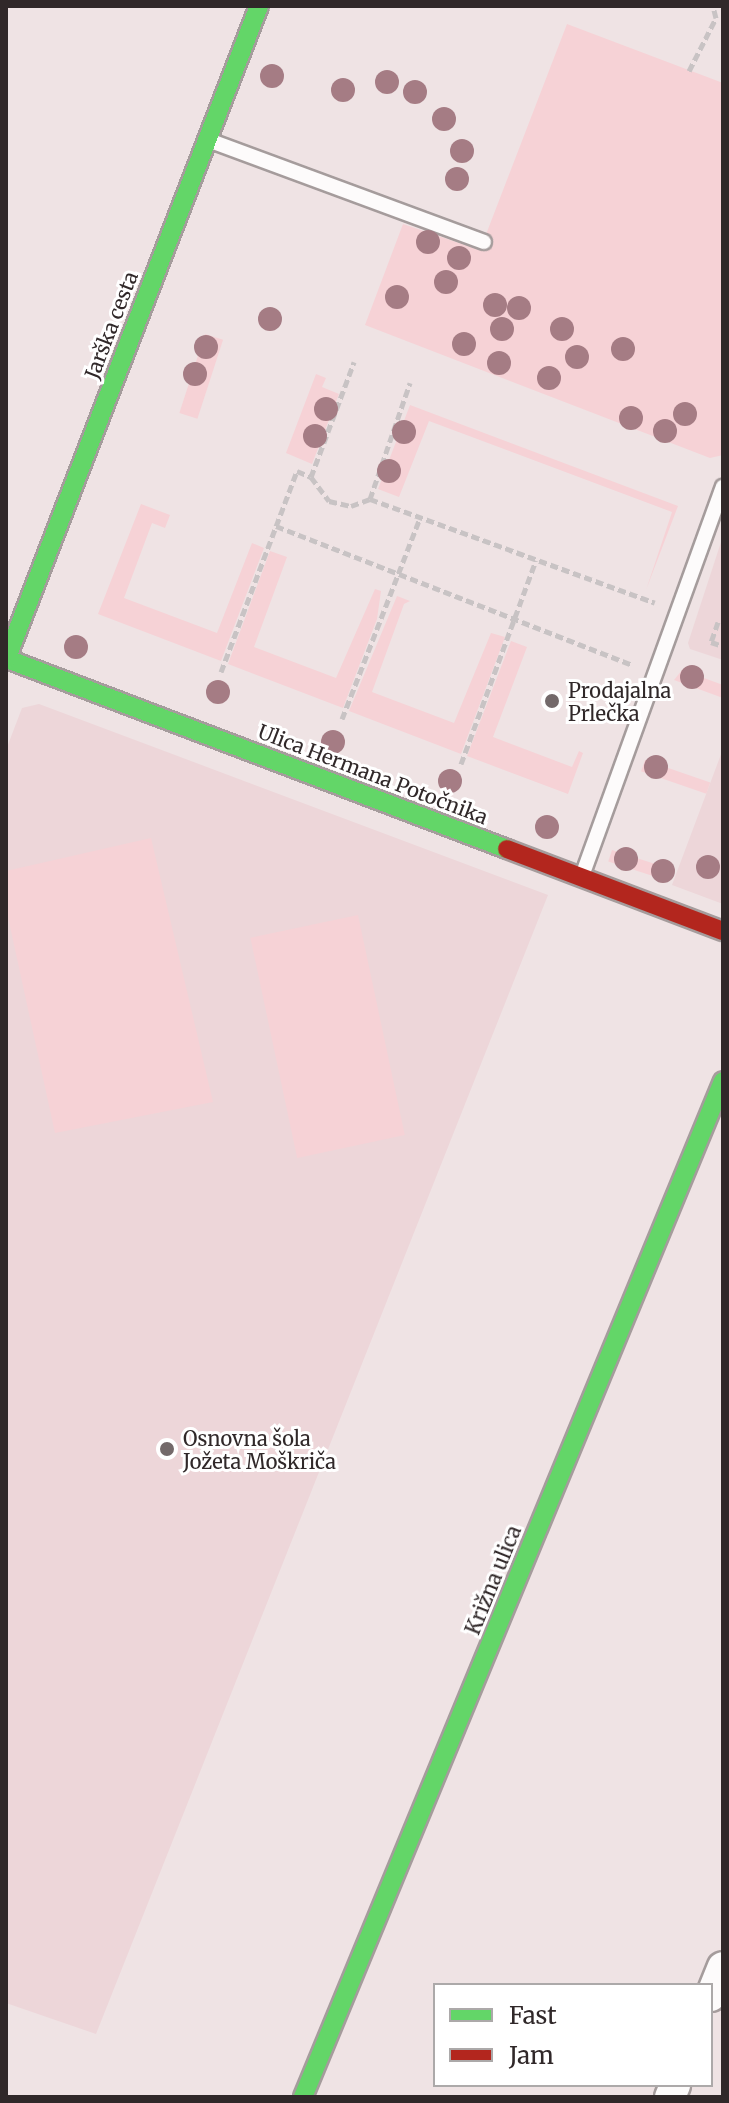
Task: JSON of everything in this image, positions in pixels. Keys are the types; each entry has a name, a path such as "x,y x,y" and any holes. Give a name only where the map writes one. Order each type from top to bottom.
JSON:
{"street":[{"name":"Jarška cesta","path":"6,660 259,6"},
{"name":"Ulica Hermana Potočnika","path":"6,660 723,931"},
{"name":"Križna ulica","path":"303,2097 723,1081"},
{"path":"713,1991 723,1967"}],"lane":[{"path":"207,139 484,242"},
{"path":"582,876 723,487"}],"path":[{"path":"689,71 716,18 713,6"},
{"path":"311,477 354,362"},
{"path":"370,499 410,383"},
{"path":"221,672 297,471 311,477 329,501 351,506 370,499 678,612"},
{"path":"342,719 420,518"},
{"path":"276,526 655,673"},
{"path":"461,764 536,560"},
{"path":"718,622 711,642 723,646"}],"shaded area":[{"path":"567,24 723,83 723,455 710,458 365,325 403,224 480,250"},
{"path":"205,334 223,340 197,419 179,413"},
{"path":"316,374 326,378 322,387 339,394 312,464 286,453"},
{"path":"410,405 678,506 646,590 672,512 429,421 399,497 378,489"},
{"path":"141,504 170,515 165,528 152,523 124,598 217,633 252,543 264,548 221,661 98,614"},
{"path":"723,536 723,660 690,649 688,643"},
{"path":"270,551 287,557 254,647 336,678 375,589 381,591 377,619 343,708 228,664"},
{"path":"397,596 410,601 404,604 372,692 454,723 491,633 505,637 461,754 349,711"},
{"path":"511,641 527,647 493,737 572,767 579,751 583,753 568,794 467,756"},
{"path":"682,670 723,685 723,698 674,680"},
{"name":"Osnovna šola Jožeta Moškriča","path":"39,704 548,895 96,2034 6,2003 6,750 22,708"},
{"path":"723,749 723,904 672,885"},
{"path":"645,760 710,782 706,794 641,771"},
{"path":"151,838 213,1102 55,1133 6,908 6,871"},
{"path":"612,850 673,870 669,881 608,861"},
{"path":"358,915 405,1135 297,1158 250,938"}],"traffic: fast":[{"path":"6,660 259,6"},
{"path":"7,659 507,849"},
{"path":"303,2097 723,1081"}],"traffic: jam":[{"path":"507,849 723,931"}],"place":[{"name":"Prodajalna Prlečka","path":"552,701"},
{"name":"Osnovna šola Jožeta Moškriča","path":"167,1449"}]}
